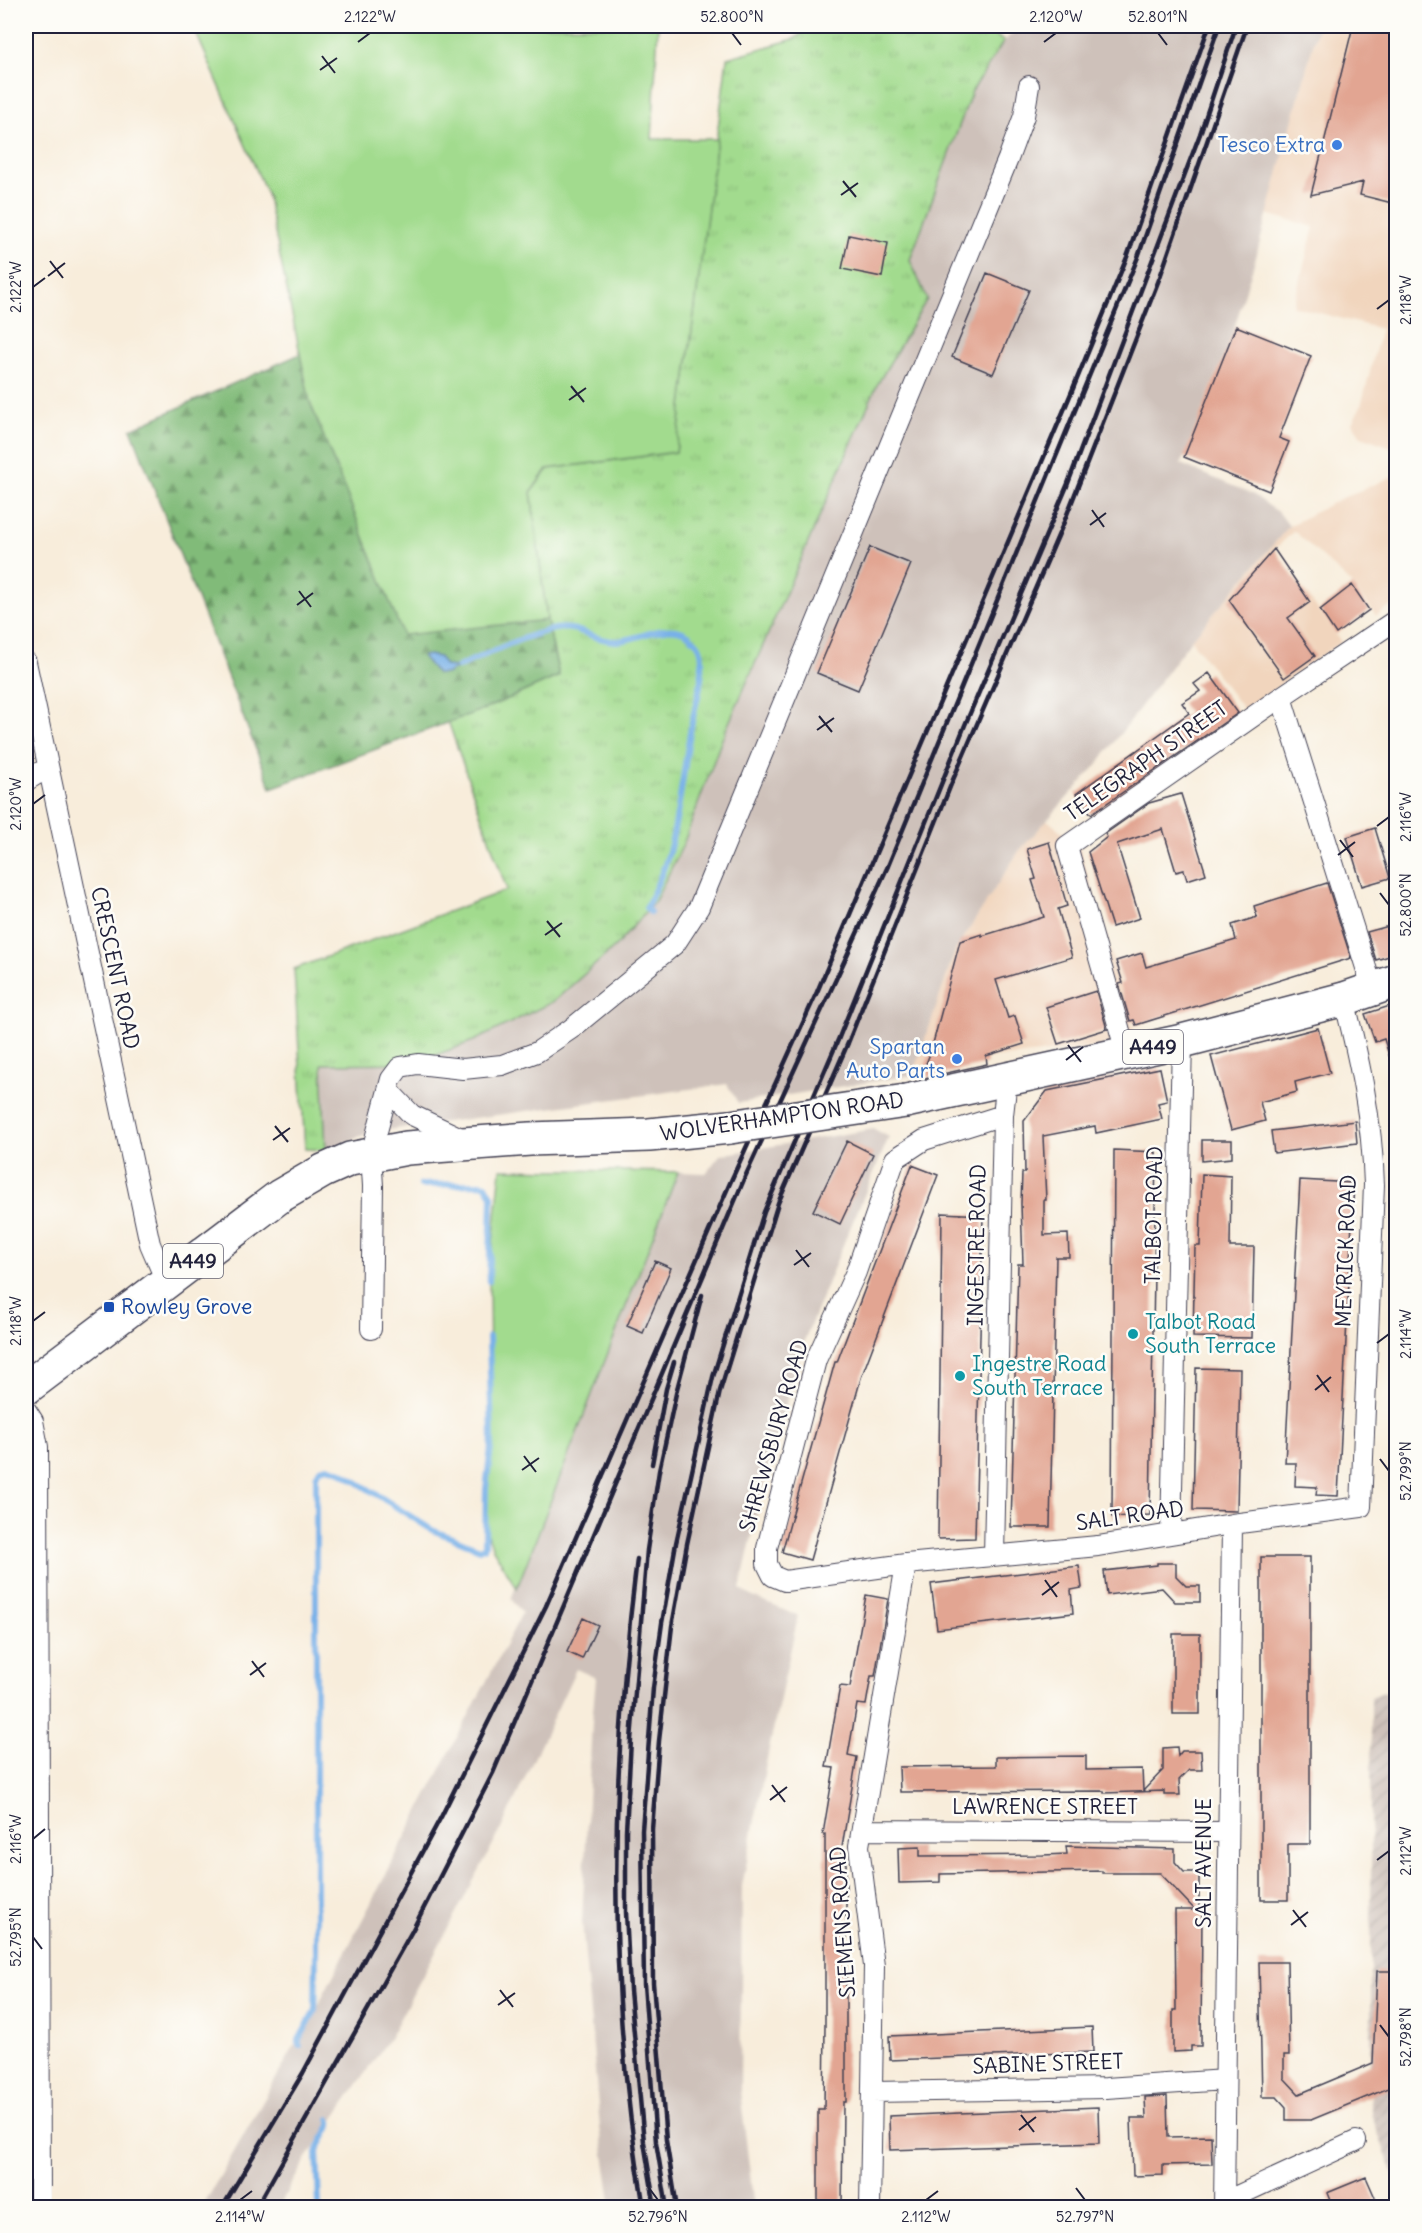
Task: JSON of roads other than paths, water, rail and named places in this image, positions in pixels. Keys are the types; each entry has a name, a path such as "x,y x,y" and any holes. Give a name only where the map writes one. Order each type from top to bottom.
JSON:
{"highway":[{"name":"WOLVERHAMPTON ROAD","path":"371,1154 470,1142 649,1135 730,1127 906,1101 1182,1041 1371,990"},
{"name":"A449","path":"26,1388 280,1196 322,1171 350,1159 371,1154"}],"street":[{"path":"371,1329 373,1186 371,1154 391,1079 400,1067 418,1064 463,1069 502,1065 537,1052 571,1029 675,944 699,907 1008,159 1024,116 1029,86"},
{"path":"1281,697 1396,621"},
{"name":"CRESCENT ROAD","path":"26,662 150,1244 166,1281"},
{"name":"MEYRICK ROAD","path":"1281,697 1371,990 1360,1063 1368,1105 1374,1185 1361,1507"},
{"name":"TELEGRAPH STREET","path":"1126,1052 1067,846 1281,697"},
{"path":"26,781 47,768"},
{"name":"TALBOT ROAD","path":"1171,1534 1182,1041"},
{"name":"INGESTRE ROAD","path":"994,1556 1003,1115 1007,1080"},
{"path":"389,1091 412,1115 470,1142"},
{"name":"SHREWSBURY ROAD","path":"906,1564 785,1581 773,1576 767,1564 767,1548 816,1360 856,1272 895,1159 924,1140 1003,1115"},
{"path":"26,1410 33,1421 39,1447 40,2208"},
{"name":"SALT ROAD","path":"906,1564 1098,1546 1232,1524 1361,1507"},
{"name":"SALT AVENUE","path":"1224,2205 1232,1524"},
{"name":"SIEMENS ROAD","path":"870,2208 874,1966 859,1846 906,1564"},
{"name":"LAWRENCE STREET","path":"862,1830 1227,1832"},
{"name":"SABINE STREET","path":"872,2092 1106,2088 1225,2080"},
{"path":"1224,2205 1356,2141"}],"water":[{"path":"422,656 439,657 445,666 458,667 446,674 437,674"}],"waterway":[{"path":"458,667 518,640 563,628 609,641 657,631 677,630 686,633 696,642 702,657 700,686 671,844 646,908 650,912"},
{"path":"421,1185 486,1185 492,1196 489,1281"},
{"path":"300,2046 298,2042 315,2011 316,1476 320,1469 328,1467 340,1471 432,1530 480,1549 484,1548 486,1489 492,1439 489,1337"},
{"path":"319,2208 317,2150 331,2125 329,2119"}],"railway":[{"path":"222,2208 303,2073 441,1817 546,1606 730,1183 817,992 1072,391 1127,257 1209,26"},
{"path":"256,2208 412,1931 493,1773 745,1177 888,866 1138,257 1219,26"},
{"path":"667,2208 656,2142 644,1984 642,1830 653,1688 662,1623 676,1543 713,1377 764,1212 838,1040 965,725 1067,486 1200,134 1236,26"},
{"path":"677,2208 666,2140 653,1983 652,1829 672,1626 720,1391 778,1203 848,1043 952,782 1064,522 1160,277 1247,26"},
{"path":"655,2208 644,2142 630,1990 626,1912 626,1831 647,1550 659,1471 677,1389 702,1295"},
{"path":"652,1464 666,1389 674,1362"},
{"path":"637,1559 621,1721 616,1883 623,2046 644,2208"}],"place":[{"name":"Tesco Extra","path":"1337,145"},
{"name":"Spartan Auto Parts","path":"957,1059"},
{"name":"Rowley Grove","path":"109,1307"},
{"name":"Talbot Road South Terrace","path":"1133,1334"},
{"name":"Ingestre Road South Terrace","path":"960,1376"}]}
